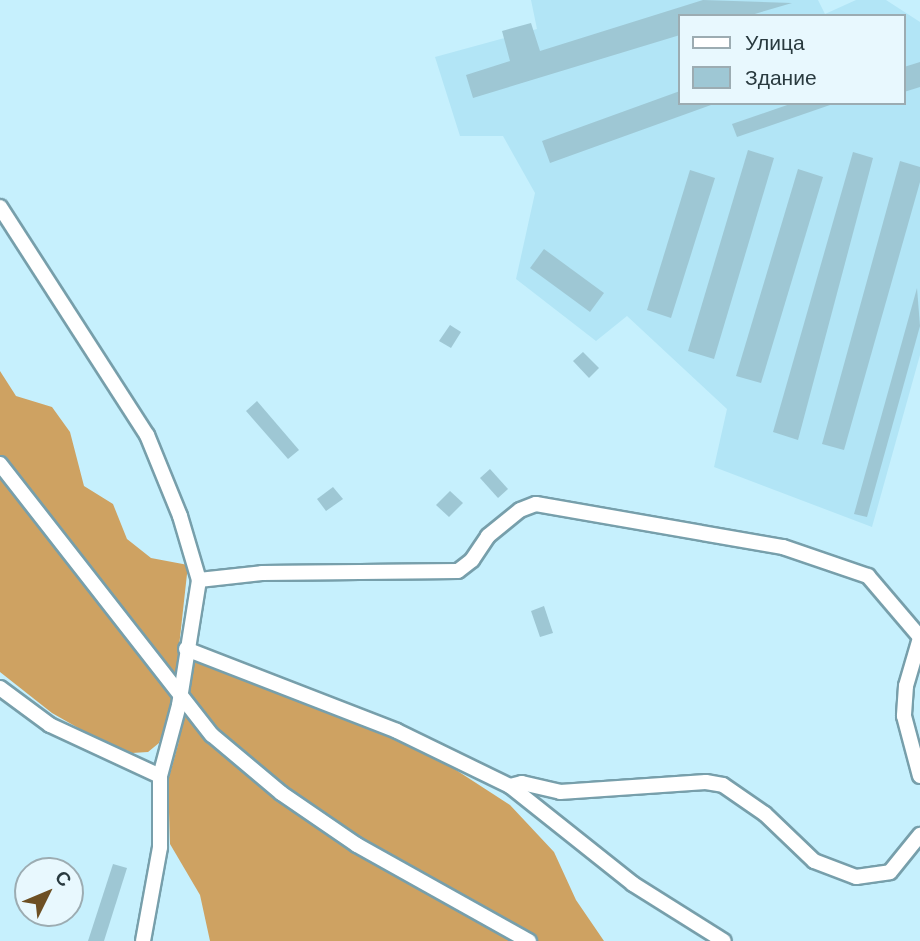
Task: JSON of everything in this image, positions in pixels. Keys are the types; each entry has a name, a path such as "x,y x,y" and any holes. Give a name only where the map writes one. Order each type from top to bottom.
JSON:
{"street":[{"path":"0,206 147,435 180,516 199,580 180,696 160,776 160,847 143,941"},
{"path":"0,464 212,735 312,816 529,941"},
{"path":"199,580 262,573 458,570 472,560 488,536 520,510 536,504 783,547 868,576 920,638 906,685 904,716 920,776"},
{"path":"186,649 397,731 510,786 633,884 724,941"},
{"path":"0,688 50,725 160,776"},
{"path":"510,786 522,783 560,792 706,782 723,786 765,814 814,861 856,877 873,878 890,872 920,835"}],"shaded area":[{"path":"531,0 818,0 825,14 856,0 886,0 920,22 920,355 872,527 714,467 727,409 627,316 596,341 516,279 535,193 503,136 460,136 435,57 537,29"},
{"path":"0,371 16,396 52,407 70,432 84,486 113,504 127,539 151,558 188,565 172,710 159,743 148,752 132,753 87,733 52,713 0,672"},
{"path":"187,650 419,746 510,805 554,852 576,900 604,941 210,941 200,895 170,844 168,781 179,741"}],"building":[{"path":"703,0 792,3 755,14 678,14 678,36 473,98 466,75 510,61 502,31 531,23 540,51"},
{"path":"920,62 920,87 906,91 906,66"},
{"path":"678,92 678,105 711,105 550,163 542,141"},
{"path":"787,105 830,105 737,137 732,124"},
{"path":"748,150 774,158 714,359 688,351"},
{"path":"853,152 873,158 798,440 773,432"},
{"path":"900,161 920,167 920,182 844,450 822,444"},
{"path":"798,169 823,177 761,383 736,376"},
{"path":"690,170 715,178 671,318 647,310"},
{"path":"544,249 604,293 590,312 530,268"},
{"path":"917,288 920,326 867,517 854,514"},
{"path":"450,325 461,332 451,348 439,341"},
{"path":"583,352 599,368 589,378 573,361"},
{"path":"257,401 299,450 288,459 246,411"},
{"path":"490,469 508,489 498,498 480,478"},
{"path":"333,487 343,499 326,511 317,499"},
{"path":"450,491 463,503 449,517 436,505"},
{"path":"544,606 553,633 540,637 531,611"},
{"path":"113,864 127,868 104,941 88,941"}]}
